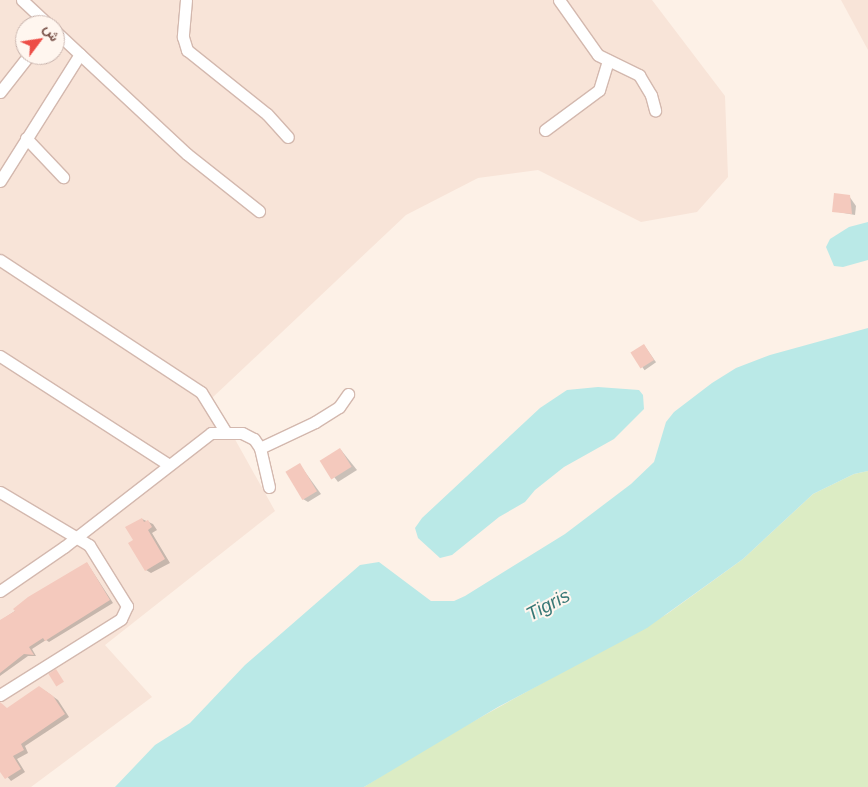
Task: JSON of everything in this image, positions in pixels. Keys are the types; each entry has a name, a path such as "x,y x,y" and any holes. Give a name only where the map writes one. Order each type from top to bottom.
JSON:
{"street":[{"path":"22,0 38,15"},
{"path":"186,0 183,37 187,50 267,114 288,137"},
{"path":"559,0 598,56 639,75 651,95 655,110"},
{"path":"65,40 187,154 259,211"},
{"path":"0,180 80,54"},
{"path":"545,130 599,90 608,60"},
{"path":"0,92 21,65"},
{"path":"26,138 63,177"},
{"path":"0,260 201,392 224,431"},
{"path":"0,356 169,465"},
{"path":"260,448 315,422 339,407 348,394"},
{"path":"0,591 78,536 204,437 224,431 248,435 260,448 269,487"},
{"path":"0,492 78,536 89,545 111,576 126,602 125,613 121,619 0,695"}],"shaded area":[{"path":"0,0 652,0 725,96 728,177 697,212 641,222 538,170 478,178 406,215 212,398 275,511 105,645 152,697 31,787 0,787"},
{"path":"841,0 868,0 868,50"}],"green space":[{"path":"868,471 868,787 364,787 427,747 667,614 743,559 813,494 854,474"}],"water":[{"path":"868,222 868,260 843,267 834,266 826,247 830,239 849,227"},
{"name":"Tigris","path":"868,328 868,471 854,474 813,494 743,559 647,628 498,707 364,787 115,787 155,745 190,723 245,665 360,565 379,562 431,601 454,601 465,596 565,534 631,484 654,462 666,422 674,412 712,383 736,368 770,355"},
{"path":"598,387 639,390 643,395 644,409 614,439 564,467 535,490 525,502 499,517 452,555 440,558 418,538 415,528 422,518 540,408 567,390"}],"building":[{"path":"834,193 850,195 852,214 832,212"},
{"path":"644,344 654,360 640,369 630,352"},
{"path":"340,448 352,467 331,479 320,461"},
{"path":"300,463 317,491 302,500 285,472"},
{"path":"142,518 144,522 148,520 152,527 148,530 165,559 145,571 128,543 133,540 125,527"},
{"path":"87,562 110,600 45,641 43,638 29,647 34,655 24,654 0,673 0,620 15,611 13,609 28,597"},
{"path":"56,669 64,682 56,686 48,674"},
{"path":"39,686 53,696 65,714 21,744 24,750 13,756 21,769 5,779 0,772 0,702 7,708"}]}
